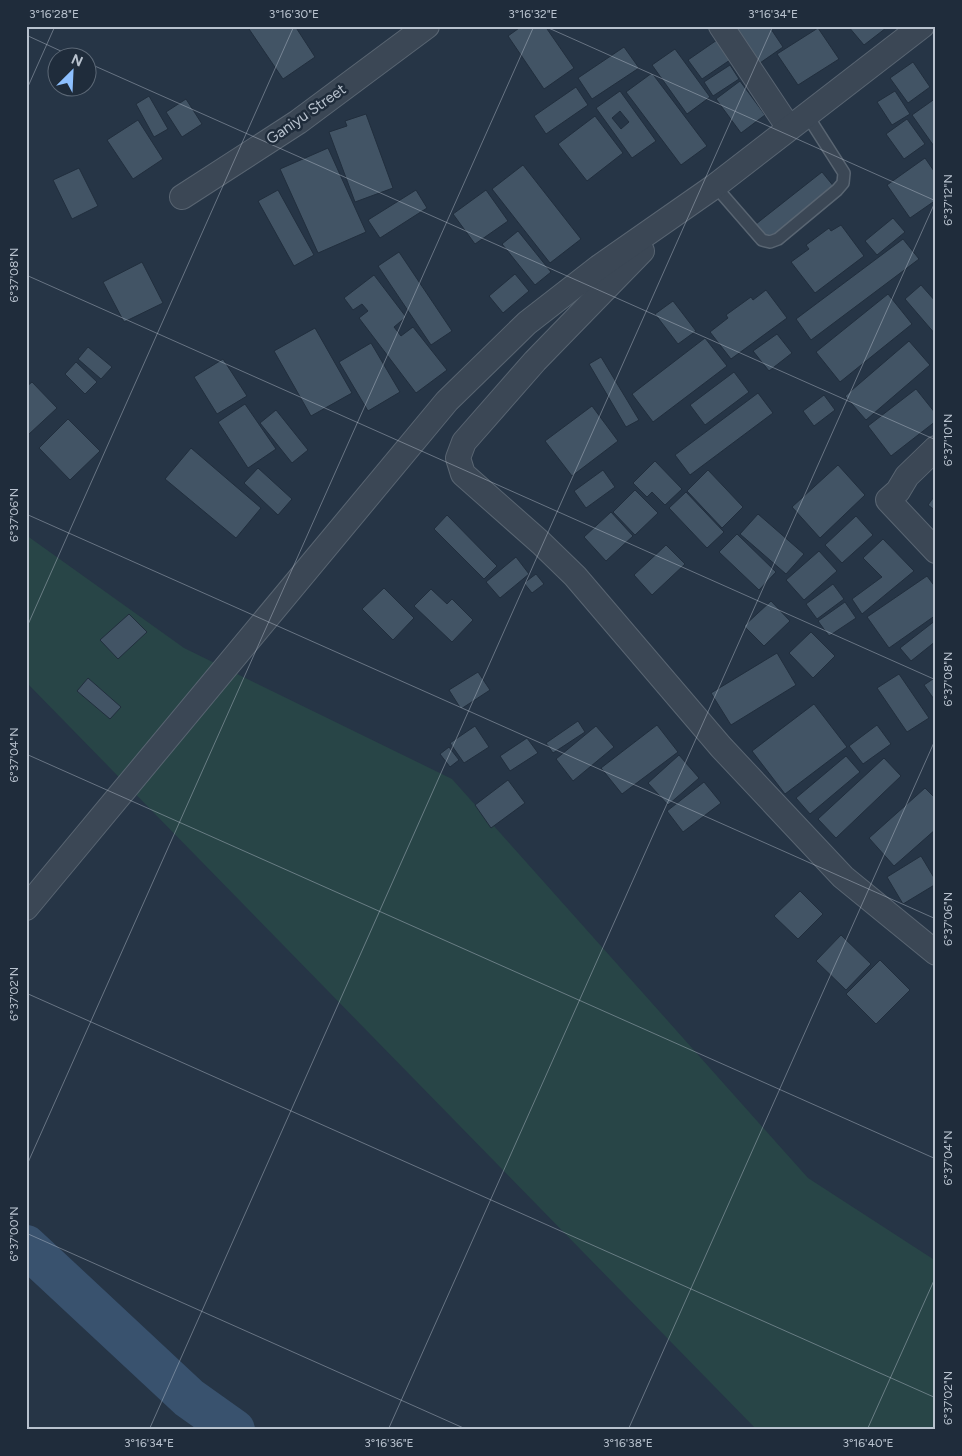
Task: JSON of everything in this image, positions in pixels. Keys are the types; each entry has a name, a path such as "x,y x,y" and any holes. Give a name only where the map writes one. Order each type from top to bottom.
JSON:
{"street":[{"name":"Ganiyu Street","path":"182,197 298,122 426,26"},
{"path":"721,26 798,121"},
{"path":"26,908 447,401 527,323 599,267 715,186 922,26"},
{"path":"693,201 535,361 464,442 458,458 463,474 541,543 575,576 721,747 843,877 936,952"},
{"path":"936,448 907,476 898,491 888,500 936,551"}],"lane":[{"path":"715,186 762,240 770,242 778,239 843,183 844,173 798,121"}],"green space":[{"path":"26,535 184,648 452,779 808,1178 936,1261 936,1430 757,1430 26,682"}],"building":[{"path":"247,26 295,26 315,57 283,79"},
{"path":"522,26 545,26 574,68 544,89 508,36"},
{"path":"735,26 769,26 783,47 760,63"},
{"path":"848,26 885,26 886,28 864,45"},
{"path":"818,28 839,59 798,85 777,54"},
{"path":"717,40 730,60 702,79 688,60"},
{"path":"624,47 639,68 592,99 578,78"},
{"path":"675,49 710,97 687,114 652,65"},
{"path":"913,62 930,87 908,103 890,78"},
{"path":"730,65 739,79 713,96 704,82"},
{"path":"652,73 707,146 681,165 626,92"},
{"path":"740,81 765,115 741,133 716,99"},
{"path":"576,87 588,105 546,134 534,116"},
{"path":"620,91 656,141 632,158 596,108","holes":["620,111 629,122 621,129 612,118"]},
{"path":"895,91 910,114 892,125 877,102"},
{"path":"149,96 168,129 154,137 136,104"},
{"path":"936,98 936,149 912,115"},
{"path":"186,99 202,124 182,137 166,112"},
{"path":"366,114 393,188 355,202 329,132 347,126 345,121"},
{"path":"595,116 623,153 587,181 558,144"},
{"path":"907,119 925,144 904,159 886,134"},
{"path":"138,120 163,159 133,179 107,140"},
{"path":"328,148 366,232 318,253 280,169"},
{"path":"925,158 936,174 936,200 910,218 887,185"},
{"path":"523,165 581,239 550,263 492,189"},
{"path":"79,168 98,206 72,219 53,180"},
{"path":"822,172 835,188 769,241 756,224"},
{"path":"278,190 314,255 294,266 258,201"},
{"path":"416,190 427,208 380,238 368,220"},
{"path":"486,190 508,221 475,244 453,214"},
{"path":"893,218 905,232 877,255 865,241"},
{"path":"841,225 864,256 815,293 791,262 809,249 806,245 829,228 831,231"},
{"path":"518,231 551,272 535,285 502,244"},
{"path":"903,239 919,259 811,340 796,319"},
{"path":"399,252 452,331 431,345 378,266"},
{"path":"142,262 163,303 124,322 103,282"},
{"path":"515,274 529,291 503,313 489,296"},
{"path":"374,275 406,317 394,327 401,336 413,327 447,370 416,393 359,318 368,311 362,304 353,310 344,298"},
{"path":"921,285 936,302 936,335 905,299"},
{"path":"766,290 787,318 731,359 710,332 728,318 726,315 751,297 753,300"},
{"path":"888,294 912,324 840,382 816,352"},
{"path":"673,301 696,331 678,344 655,314"},
{"path":"315,328 352,393 311,416 274,351"},
{"path":"777,334 792,353 769,371 753,351"},
{"path":"705,338 727,366 653,422 632,394"},
{"path":"909,341 930,365 866,420 845,396"},
{"path":"371,343 400,392 368,411 339,362"},
{"path":"88,347 112,367 101,379 78,359"},
{"path":"601,357 639,420 626,427 589,364"},
{"path":"223,359 247,396 217,414 194,377"},
{"path":"76,362 97,382 85,394 65,374"},
{"path":"734,372 749,392 705,425 690,405"},
{"path":"32,382 57,408 28,435 26,434 26,387"},
{"path":"916,389 936,414 936,421 891,456 868,426"},
{"path":"758,393 773,413 690,475 675,455"},
{"path":"824,395 835,410 814,426 803,411"},
{"path":"245,404 276,449 248,468 218,422"},
{"path":"592,406 618,441 572,476 545,441"},
{"path":"276,410 308,450 292,463 260,423"},
{"path":"68,419 100,451 70,480 39,448"},
{"path":"191,448 261,508 236,538 165,479"},
{"path":"655,461 682,489 665,505 652,492 647,497 633,483"},
{"path":"838,465 865,495 820,538 792,507"},
{"path":"258,468 292,499 278,515 244,483"},
{"path":"603,470 615,487 586,508 574,491"},
{"path":"708,470 743,507 722,528 687,491"},
{"path":"635,490 658,513 635,535 613,512"},
{"path":"686,492 724,532 707,548 669,508"},
{"path":"936,494 936,511 928,505"},
{"path":"611,512 633,536 606,561 584,537"},
{"path":"758,514 804,554 786,574 740,534"},
{"path":"447,515 497,566 484,579 434,529"},
{"path":"856,516 873,535 842,563 825,545"},
{"path":"737,534 776,572 759,590 719,552"},
{"path":"883,539 914,571 862,614 852,599 882,577 863,558"},
{"path":"666,545 685,564 652,595 634,575"},
{"path":"819,551 837,571 804,600 786,580"},
{"path":"516,557 529,574 500,598 486,582"},
{"path":"536,574 544,584 532,593 524,583"},
{"path":"927,576 936,588 936,615 889,648 867,617"},
{"path":"833,584 844,599 817,619 806,604"},
{"path":"384,588 414,618 393,640 362,609"},
{"path":"431,589 447,604 452,599 473,620 452,642 414,606"},
{"path":"771,601 790,621 764,646 744,626"},
{"path":"845,602 856,618 829,636 818,621"},
{"path":"129,614 147,632 118,659 100,640"},
{"path":"936,620 936,641 911,661 900,648"},
{"path":"811,632 835,656 813,678 789,653"},
{"path":"777,653 796,685 731,725 711,693"},
{"path":"478,672 490,690 461,709 449,690"},
{"path":"899,674 929,718 907,732 877,688"},
{"path":"936,677 936,702 924,685"},
{"path":"88,678 121,707 110,719 77,691"},
{"path":"814,704 847,747 785,794 752,751"},
{"path":"578,721 585,732 553,753 546,743"},
{"path":"657,725 678,752 622,794 601,768"},
{"path":"877,725 891,744 863,764 849,746"},
{"path":"475,726 489,747 464,763 450,743"},
{"path":"596,726 614,747 573,781 556,759"},
{"path":"527,738 538,753 510,771 500,756"},
{"path":"449,747 459,760 450,767 440,754"},
{"path":"679,755 699,778 668,805 648,783"},
{"path":"846,756 860,772 810,814 796,798"},
{"path":"884,758 901,776 836,838 818,819"},
{"path":"508,780 525,803 491,828 475,805"},
{"path":"704,782 721,803 683,832 667,811"},
{"path":"925,788 936,799 936,829 894,866 869,838"},
{"path":"921,856 936,884 903,904 887,877"},
{"path":"800,891 823,914 798,939 774,916"},
{"path":"841,935 871,964 846,990 816,961"},
{"path":"880,960 910,990 876,1024 846,994"}],"waterway":[{"path":"26,1246 189,1398 234,1430"}]}
